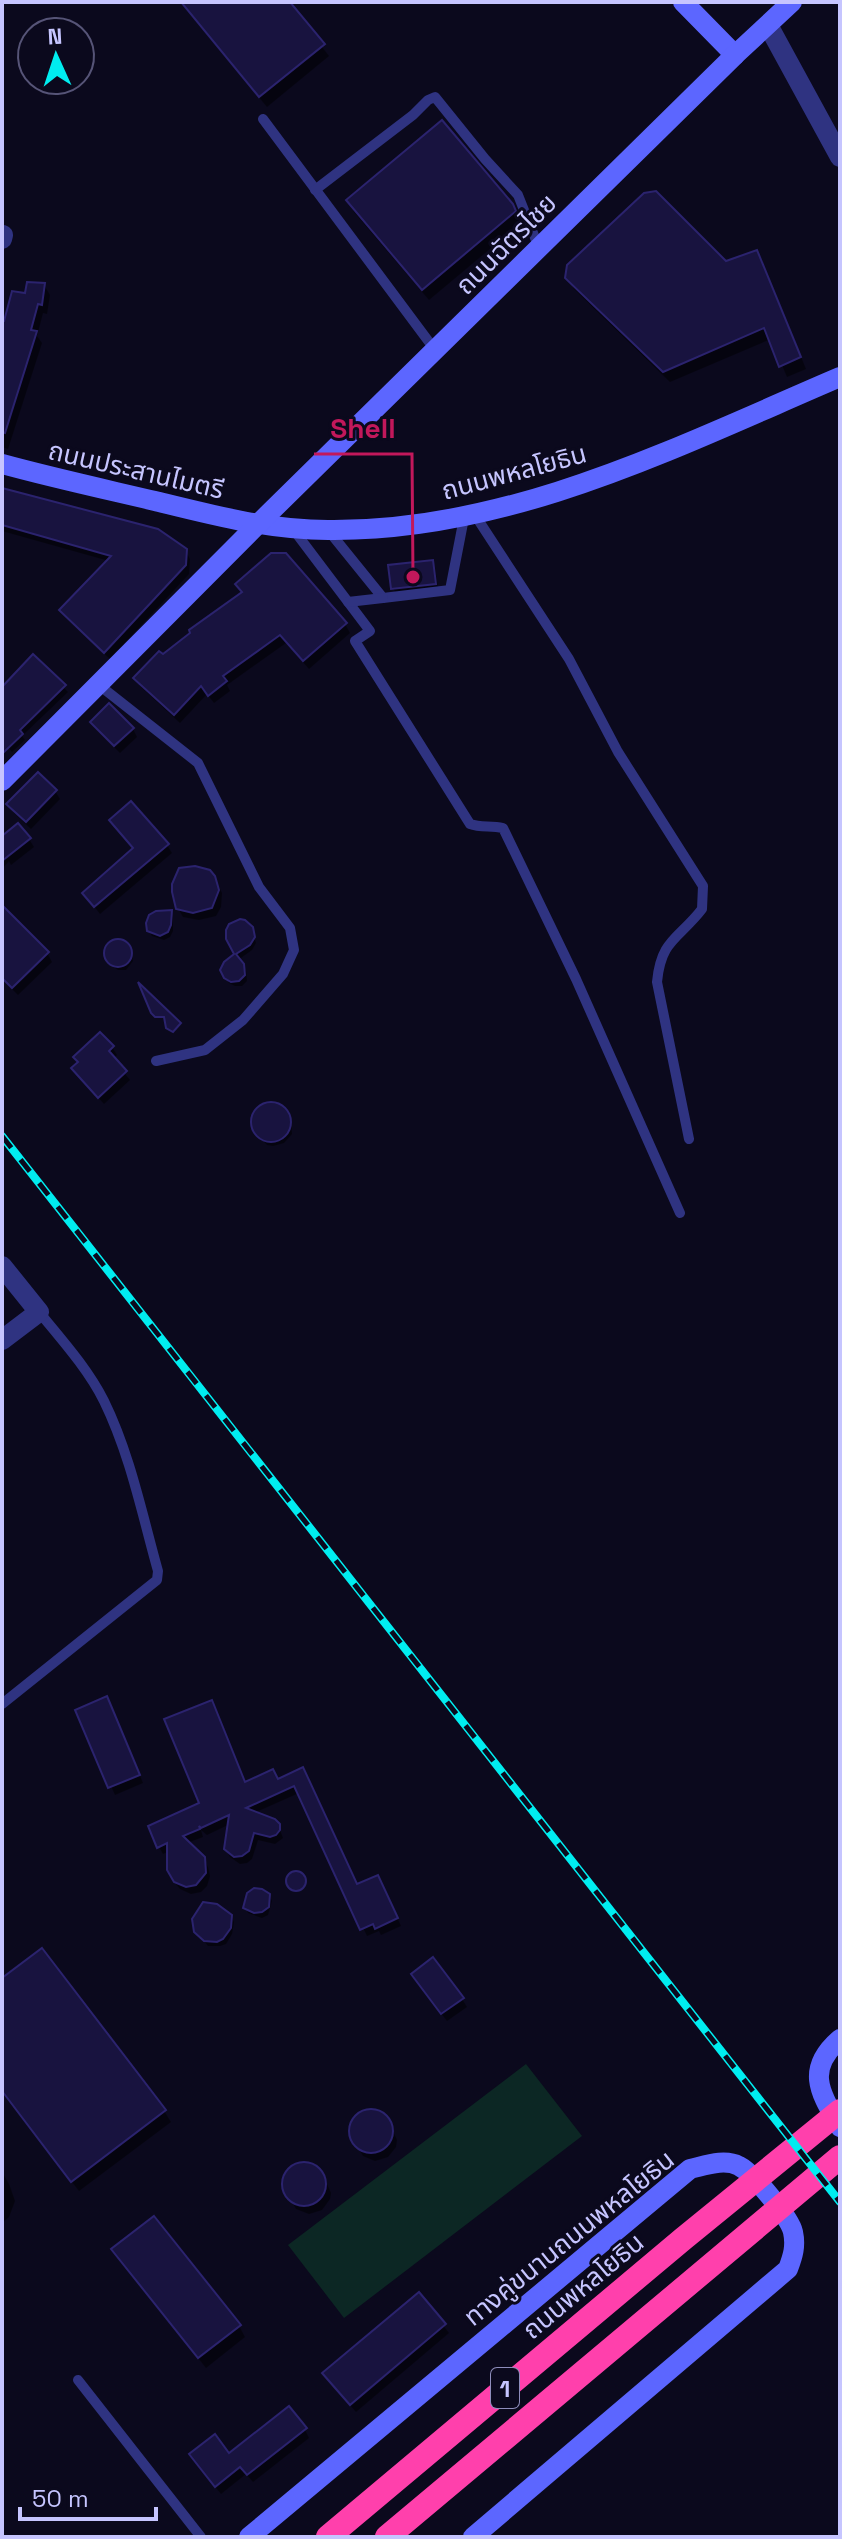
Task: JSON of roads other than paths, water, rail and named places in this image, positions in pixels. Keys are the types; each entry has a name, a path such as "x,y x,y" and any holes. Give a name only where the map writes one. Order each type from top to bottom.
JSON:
{"highway":[{"name":"ถนนพหลโยธิน","path":"328,2537 840,2111"},
{"name":"1","path":"387,2537 840,2157"}],"main road":[{"path":"683,2 735,55"},
{"name":"ถนนฉัตรไชย","path":"257,525 792,2"},
{"name":"ถนนพหลโยธิน","path":"257,525 328,530 415,526 469,516 603,478 840,377"},
{"name":"ถนนประสานไมตรี","path":"2,464 257,525"},
{"path":"2,781 257,525"},
{"path":"840,2039 820,2065 820,2092 840,2127"},
{"name":"ทางคู่ขนานถนนพหลโยธิน","path":"249,2537 690,2169 717,2162 738,2165 766,2191 793,2229 795,2250 788,2269 473,2537"}],"street":[{"path":"768,25 840,157"},
{"path":"2,1266 39,1312 2,1340"}],"lane":[{"path":"315,190 435,97 518,195 539,248"},
{"path":"263,119 435,350"},
{"path":"348,602 450,590 469,516"},
{"path":"469,516 569,659 618,752 703,886 702,909 664,949 659,961 657,982 689,1139"},
{"path":"292,528 370,631 355,641 470,824 503,828 576,979 680,1213"},
{"path":"328,530 383,598"},
{"path":"99,685 198,763 259,887 290,928 294,950 283,974 243,1020 205,1050 156,1061"},
{"path":"2,1704 157,1580 158,1571 124,1447 103,1399 79,1362 39,1312"},
{"path":"78,2380 201,2537"}],"railway":[{"path":"2,1136 840,2202"}],"place":[{"name":"Shell","path":"413,577"}]}
